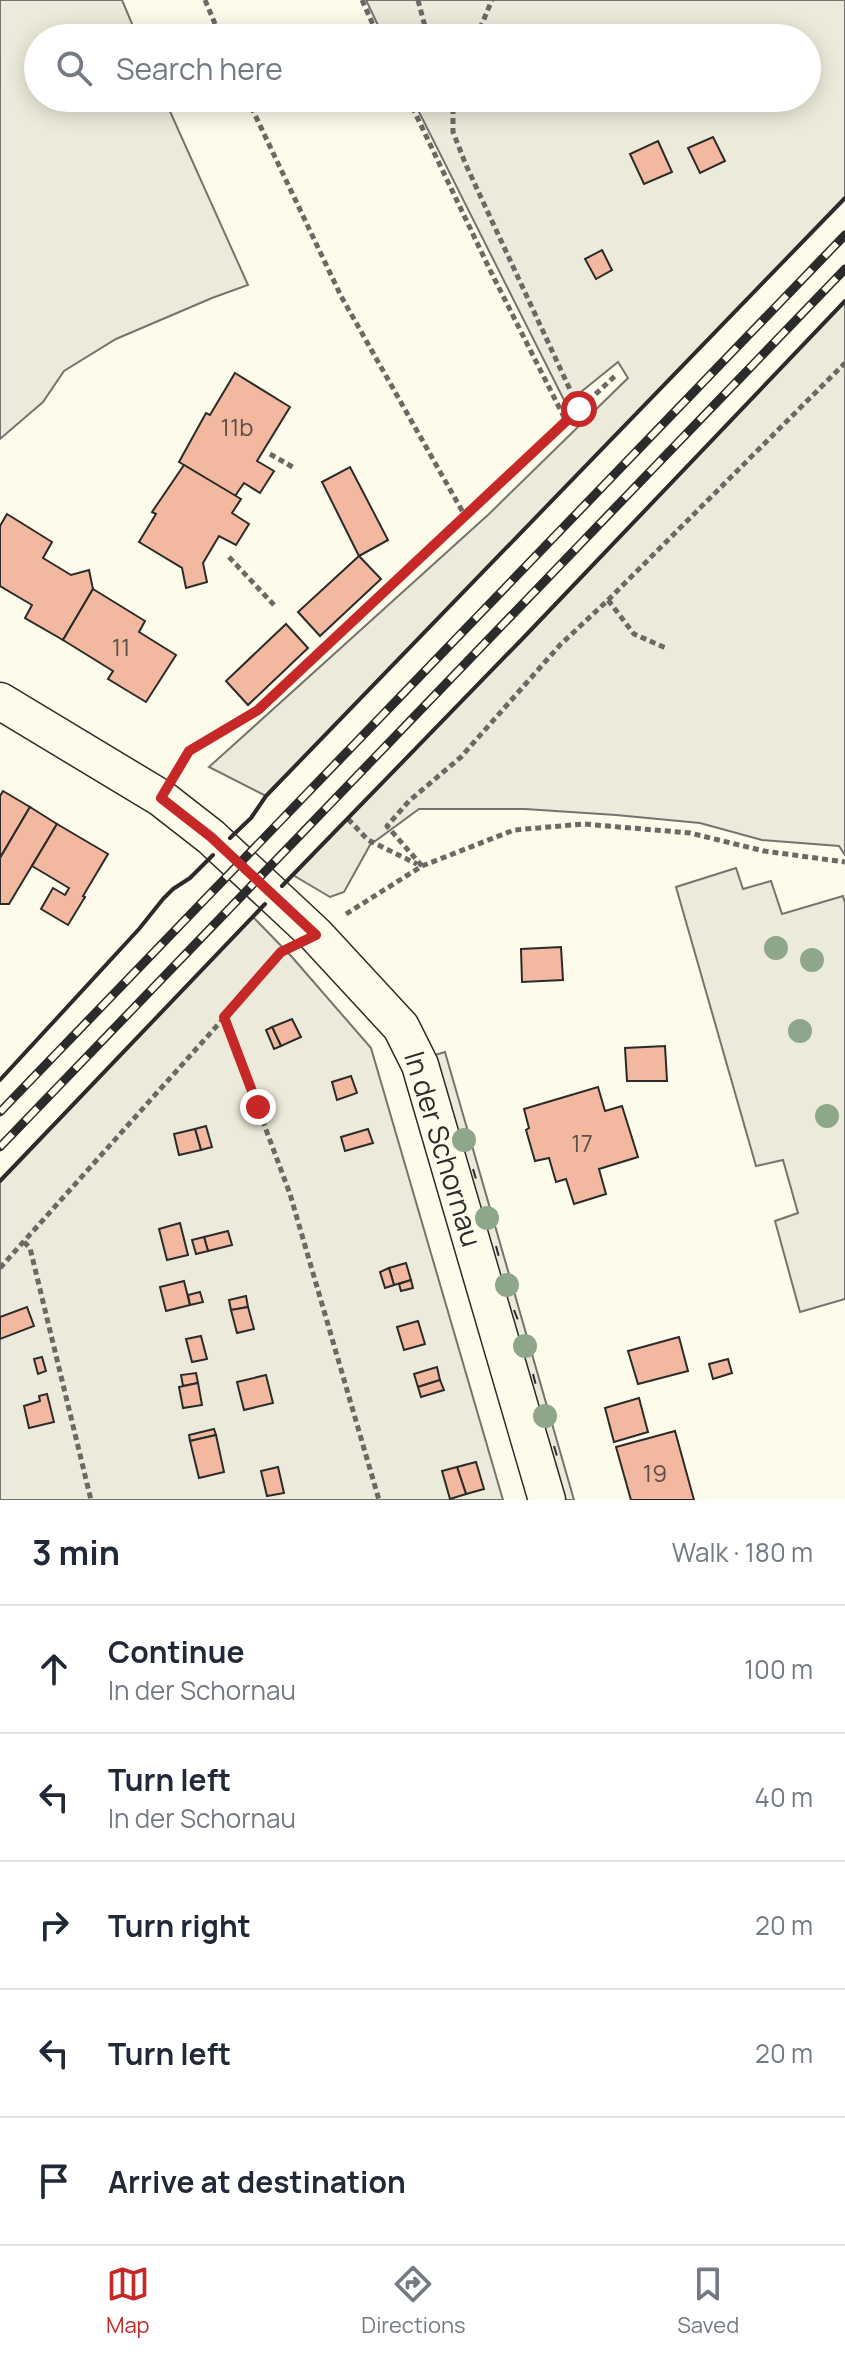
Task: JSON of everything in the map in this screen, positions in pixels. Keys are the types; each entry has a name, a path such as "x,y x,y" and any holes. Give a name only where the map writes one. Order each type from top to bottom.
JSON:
{"street":[{"name":"In der Schornau","path":"0,701 161,798 211,837 316,935 401,1027 420,1065 547,1500"}],"path":[{"path":"205,0 215,24"},
{"path":"362,0 373,24"},
{"path":"418,0 424,24"},
{"path":"482,24 492,0"},
{"path":"254,112 341,296 465,516"},
{"path":"415,112 566,421"},
{"path":"453,112 453,132 466,165 579,409"},
{"path":"422,866 387,826 409,801 461,757 560,645 845,363"},
{"path":"161,798 189,751 258,710 616,375"},
{"path":"270,454 296,469"},
{"path":"229,557 274,605"},
{"path":"608,600 634,634 668,649"},
{"path":"348,819 368,840 422,866"},
{"path":"0,1268 281,952 316,935 422,866 514,830 584,824 690,833 764,851 845,862"},
{"path":"224,1017 290,1194 379,1500"},
{"path":"24,1242 30,1248 91,1500"}],"shaded area":[{"path":"0,0 122,0 132,24 24,24 24,112 170,112 248,285 116,339 64,371 43,402 0,439"},
{"path":"366,0 845,0 845,198 266,796 209,767 489,514 628,378 618,362 566,404 419,112 821,112 821,24 377,24"},
{"path":"845,301 845,855 839,846 762,840 700,823 525,809 419,809 370,845 344,892 330,897 293,875 527,634"},
{"path":"736,868 743,889 771,881 782,914 843,896 845,903 845,1299 800,1312 775,1221 798,1213 783,1160 756,1166 676,887"},
{"path":"253,917 371,1048 503,1500 0,1500 0,1181"},
{"path":"445,1052 574,1500 564,1500 435,1055"}],"building":[{"path":"713,137 725,161 700,173 688,148"},
{"path":"658,141 672,172 644,184 630,154"},
{"path":"602,250 612,270 596,279 585,259"},
{"path":"235,373 290,407 257,461 274,471 260,493 244,483 235,496 179,462 206,413 210,415"},
{"path":"184,465 241,499 232,513 249,524 236,545 219,536 203,563 207,582 186,588 182,568 139,542 156,514 152,512"},
{"path":"350,467 388,540 359,556 322,482"},
{"path":"7,514 52,542 43,558 71,575 89,570 93,589 63,640 25,618 32,605 0,586 0,526"},
{"path":"359,556 381,579 320,636 298,612"},
{"path":"93,589 145,621 139,632 176,655 146,702 108,679 113,671 63,640"},
{"path":"286,624 308,648 248,705 226,681"},
{"path":"3,791 30,807 0,858 0,796"},
{"path":"30,807 57,824 9,904 0,904 0,858"},
{"path":"57,824 108,854 68,925 41,909 53,888 65,895 69,888 32,866"},
{"path":"561,947 563,980 522,982 521,949"},
{"path":"292,1019 301,1037 281,1046 272,1027"},
{"path":"272,1027 281,1046 274,1049 266,1030"},
{"path":"665,1046 667,1081 627,1081 625,1048"},
{"path":"351,1076 357,1093 337,1100 332,1082"},
{"path":"598,1087 605,1111 622,1106 638,1157 599,1169 606,1194 574,1204 566,1179 556,1182 549,1158 535,1161 524,1109"},
{"path":"206,1126 212,1147 201,1150 195,1129"},
{"path":"195,1129 201,1150 179,1155 174,1134"},
{"path":"368,1129 373,1143 345,1151 341,1137"},
{"path":"180,1223 188,1255 167,1260 159,1229"},
{"path":"228,1231 232,1245 208,1251 204,1237"},
{"path":"204,1237 208,1251 196,1254 192,1240"},
{"path":"406,1263 411,1280 394,1285 389,1268"},
{"path":"389,1268 394,1285 385,1288 380,1272"},
{"path":"411,1280 413,1288 401,1291 399,1284"},
{"path":"184,1281 190,1305 166,1311 160,1287"},
{"path":"200,1292 203,1302 190,1305 188,1295"},
{"path":"246,1296 248,1307 231,1310 229,1300"},
{"path":"27,1307 34,1326 0,1339 0,1317"},
{"path":"248,1307 254,1329 237,1333 231,1310"},
{"path":"418,1321 425,1344 404,1350 397,1327"},
{"path":"201,1336 207,1359 192,1362 186,1339"},
{"path":"679,1337 688,1371 638,1384 628,1351"},
{"path":"42,1357 46,1371 38,1374 34,1359"},
{"path":"728,1359 732,1373 713,1379 709,1364"},
{"path":"437,1367 440,1380 418,1387 414,1374"},
{"path":"196,1373 198,1383 183,1386 181,1375"},
{"path":"266,1375 273,1403 244,1410 237,1382"},
{"path":"440,1380 444,1390 421,1397 418,1387"},
{"path":"198,1383 202,1405 183,1408 179,1387"},
{"path":"47,1394 54,1422 29,1428 24,1406 40,1401 39,1396"},
{"path":"639,1398 648,1432 614,1442 605,1408"},
{"path":"214,1429 216,1435 190,1441 189,1435"},
{"path":"675,1431 694,1500 631,1500 616,1447"},
{"path":"216,1435 224,1472 199,1478 190,1441"},
{"path":"476,1462 484,1489 466,1494 457,1467"},
{"path":"278,1467 284,1493 267,1496 261,1471"},
{"path":"457,1467 466,1494 450,1499 442,1471"}],"railway":[{"path":"0,1112 845,235"},
{"path":"0,1147 845,269"}],"fence":[{"path":"473,1169 476,1179"},
{"path":"496,1246 499,1257"},
{"path":"514,1310 518,1320"},
{"path":"533,1374 536,1385"},
{"path":"554,1446 557,1456"}],"wall":[{"path":"230,838 251,818 266,796 845,198"},
{"path":"282,886 845,301"},
{"path":"0,1080 163,899 213,855"},
{"path":"0,1181 265,904"}],"route":[{"path":"258,1107 224,1017 281,952 316,935 211,837 161,798 189,751 258,710 579,409"}]}
